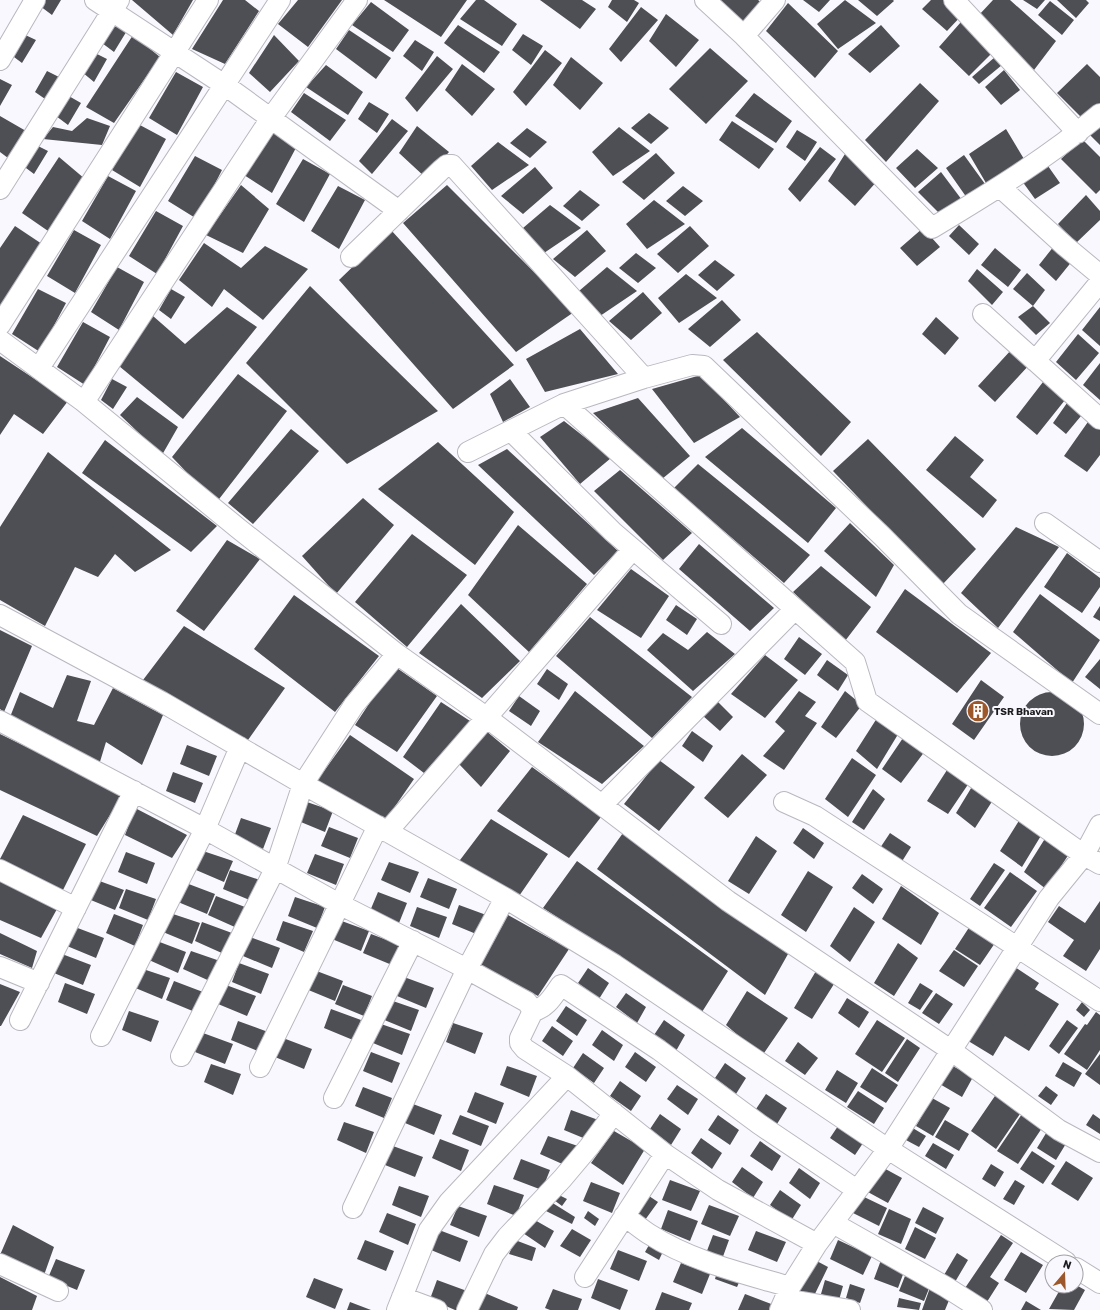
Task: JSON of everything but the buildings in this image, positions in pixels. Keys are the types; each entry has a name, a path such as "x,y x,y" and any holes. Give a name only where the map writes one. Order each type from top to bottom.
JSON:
{"street":[{"path":"0,60 35,0"},
{"path":"95,0 115,5 175,53 226,86 399,211"},
{"path":"0,325 208,0"},
{"path":"39,368 226,86 280,0"},
{"path":"84,402 271,118 357,0"},
{"path":"705,0 744,36 932,228 1000,188 1078,133 1100,114"},
{"path":"744,36 775,0"},
{"path":"960,2 1078,133"},
{"path":"0,190 115,5"},
{"path":"351,257 441,170 447,165 452,165 644,378"},
{"path":"1000,188 1100,275"},
{"path":"1035,361 1100,282"},
{"path":"983,314 1100,419"},
{"path":"0,340 84,402 239,529 397,654 486,717 728,901 911,1015 952,1051 1059,1130 1100,1152"},
{"path":"468,452 564,404 644,378 692,365 700,365 709,369 882,536 959,614 1100,714"},
{"path":"564,404 856,662 867,701 1092,860"},
{"path":"511,431 585,505 633,549 721,624"},
{"path":"1045,523 1100,562"},
{"path":"260,1067 341,905 383,829 486,717 633,549"},
{"path":"602,805 795,609"},
{"path":"0,615 162,702 303,784 505,898 615,965 888,1149 1053,1254"},
{"path":"181,1056 275,869 303,784 354,705 397,654"},
{"path":"0,721 205,829 341,905 467,969 527,1002 533,1011"},
{"path":"101,1036 205,829 240,747"},
{"path":"20,1020 134,791"},
{"path":"784,802 815,816 1018,946 1100,1001"},
{"path":"785,1299 817,1244 888,1149 1049,898 1092,860 1100,825"},
{"path":"0,870 76,908"},
{"path":"353,1208 467,969 505,898"},
{"path":"334,1098 412,941"},
{"path":"0,967 39,983"},
{"path":"533,1011 542,1009 561,985 659,1050 760,1124 857,1190"},
{"path":"533,1011 520,1038 520,1043 525,1049 566,1076 665,1154 718,1190 817,1244"},
{"path":"437,1310 400,1304 429,1230 449,1202 566,1076"},
{"path":"467,1310 494,1254 507,1237 590,1147 614,1114"},
{"path":"585,1277 665,1154"},
{"path":"624,1216 650,1235 684,1252 721,1266 785,1299 850,1310"},
{"path":"833,1223 946,1286 982,1310"},
{"path":"0,1264 58,1291"},
{"path":"1084,1273 1100,1283"}],"place":[{"name":"TSR Bhavan","path":"978,711"}]}
